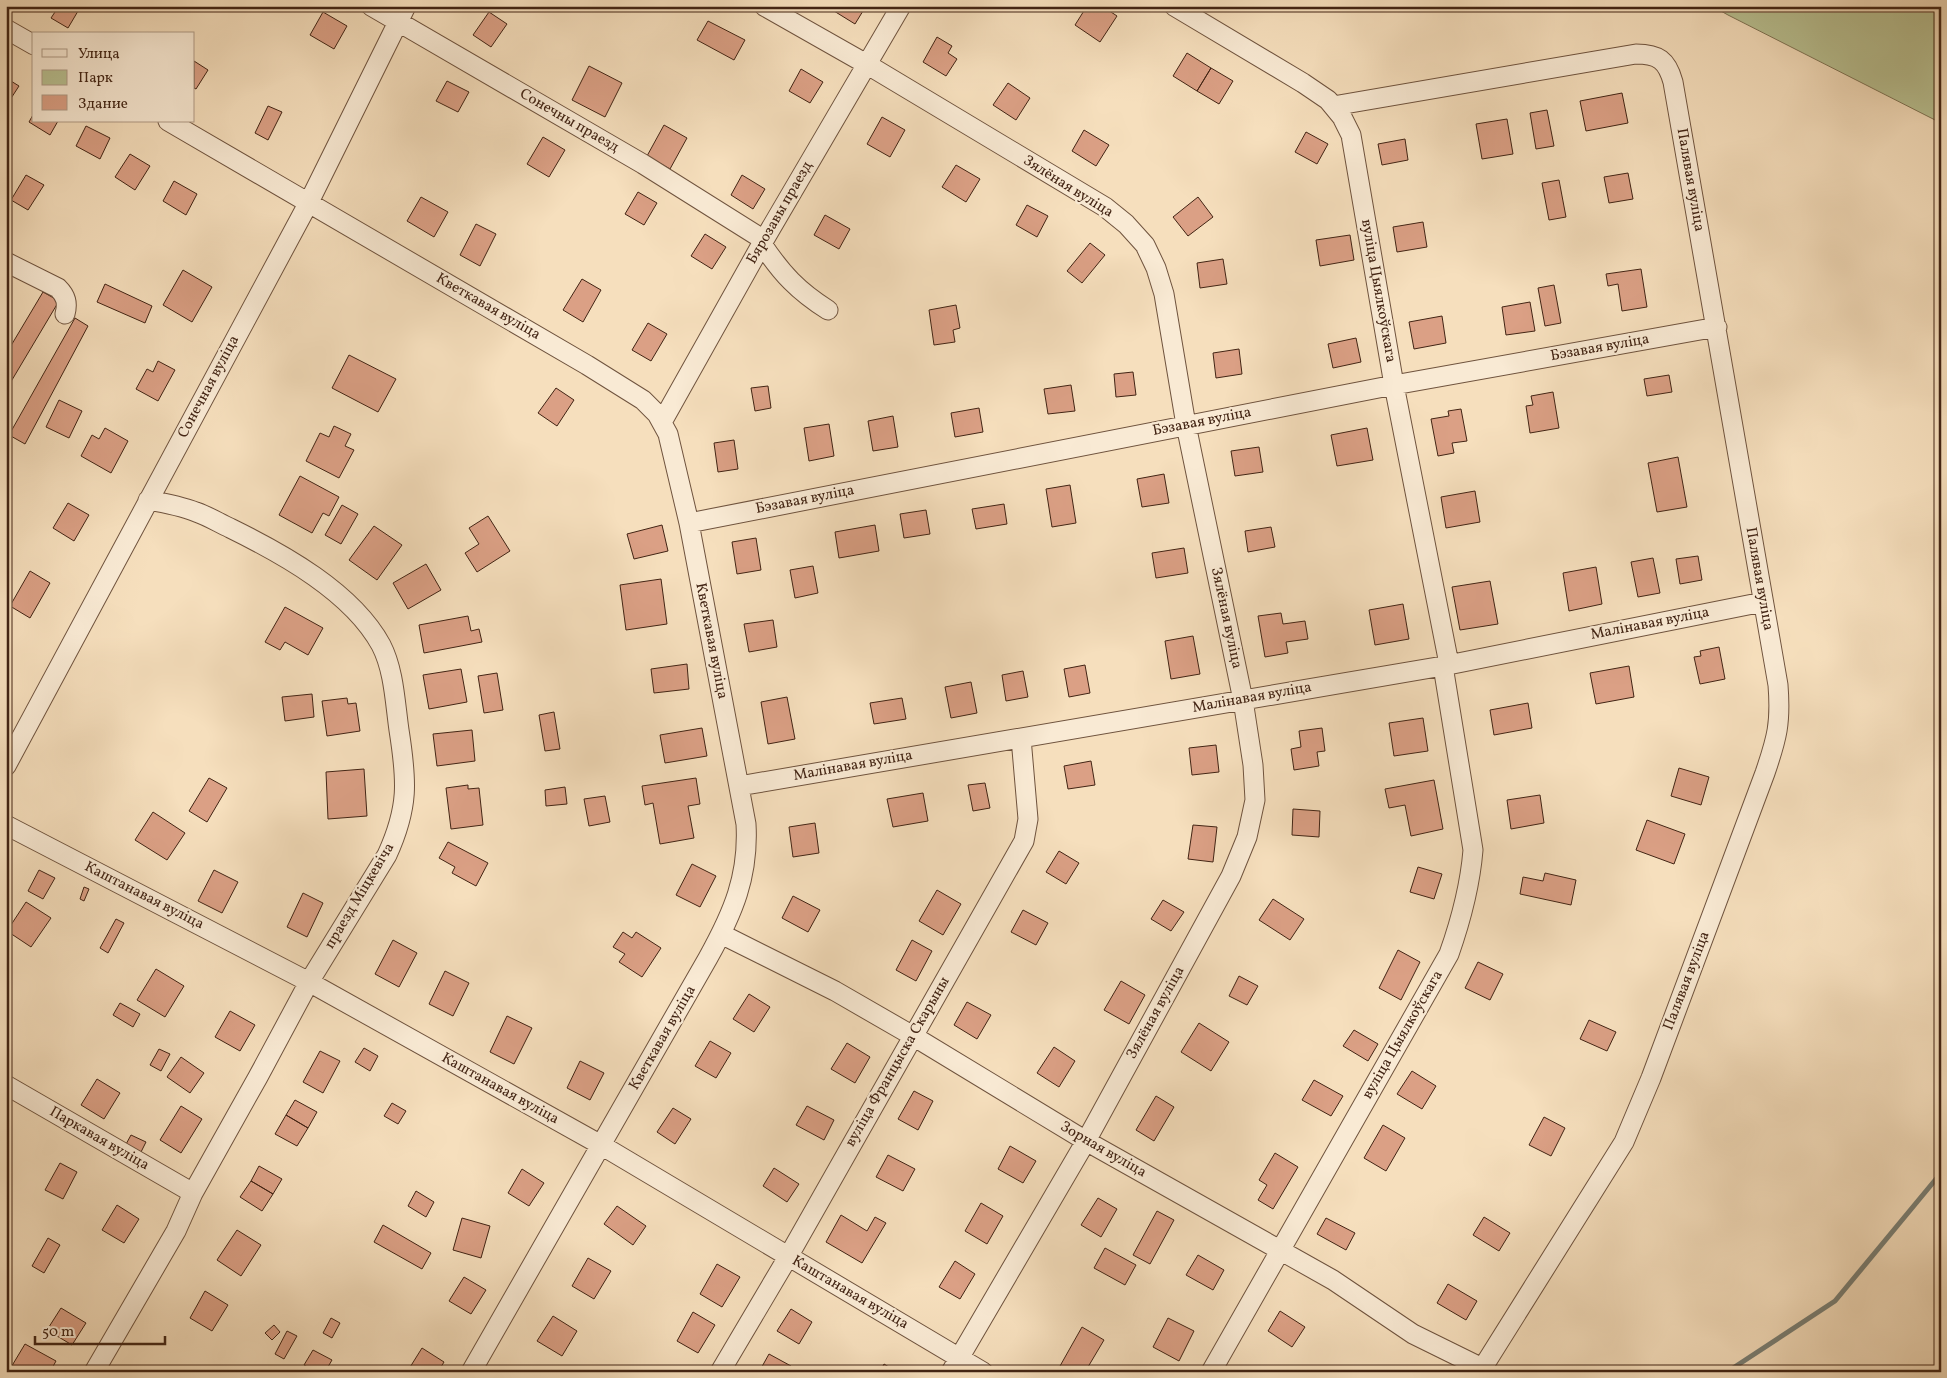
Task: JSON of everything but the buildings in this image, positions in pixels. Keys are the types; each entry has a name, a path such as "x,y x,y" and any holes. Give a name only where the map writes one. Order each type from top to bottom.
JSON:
{"street":[{"name":"Сонечны праезд","path":"371,6 402,14 643,164 762,242 786,277 806,296 828,310"},
{"name":"Зялёная вуліца","path":"764,6 868,65 1105,207 1126,224 1145,245 1156,268 1164,294 1186,425 1243,700 1253,765 1254,800 1248,838 1232,876 1086,1141 955,1365"},
{"name":"Бярозавы праезд","path":"662,422 762,242 868,65 901,6"},
{"name":"вуліца Цыялкоўскага","path":"1174,6 1303,83 1334,106 1351,135 1394,385 1446,665 1473,850 1471,880 1462,918 1449,954 1211,1372"},
{"name":"Сонечная вуліца","path":"6,766 309,202 402,14"},
{"path":"6,29 32,44"},
{"name":"Палявая вуліца","path":"1334,106 1636,54 1650,54 1662,61 1670,70 1778,685 1780,710 1778,734 1651,1078 1624,1142 1481,1370"},
{"name":"Кветкавая вуліца","path":"170,122 624,387 643,400 657,414 668,434 674,454 689,523 746,824 747,844 739,887 728,922 602,1146 471,1372"},
{"path":"6,262 58,288 66,300 65,314"},
{"name":"Бэзавая вуліца","path":"689,523 1394,385 1716,327"},
{"name":"праезд Міцкевіча","path":"94,1372 176,1231 193,1193 309,982 387,855 396,835 404,805 406,779 391,677 382,646 366,620 333,591 298,566 247,537 198,512 148,500"},
{"name":"Малінавая вуліца","path":"739,786 1446,665 1763,602"},
{"name":"вуліца Францыска Скарыны","path":"720,1372 788,1257 1024,841 1028,819 1021,738"},
{"name":"Каштанавая вуліца","path":"6,825 309,982 602,1146 788,1257 955,1365 983,1372"},
{"name":"Зорная вуліца","path":"721,934 835,991 1086,1141 1333,1280 1413,1334 1481,1370"},
{"name":"Паркавая вуліца","path":"6,1085 193,1193"}],"green space":[{"path":"1712,6 1941,6 1941,123 1728,15"}],"waterway":[{"path":"1727,1372 1835,1301 1941,1173"}]}
